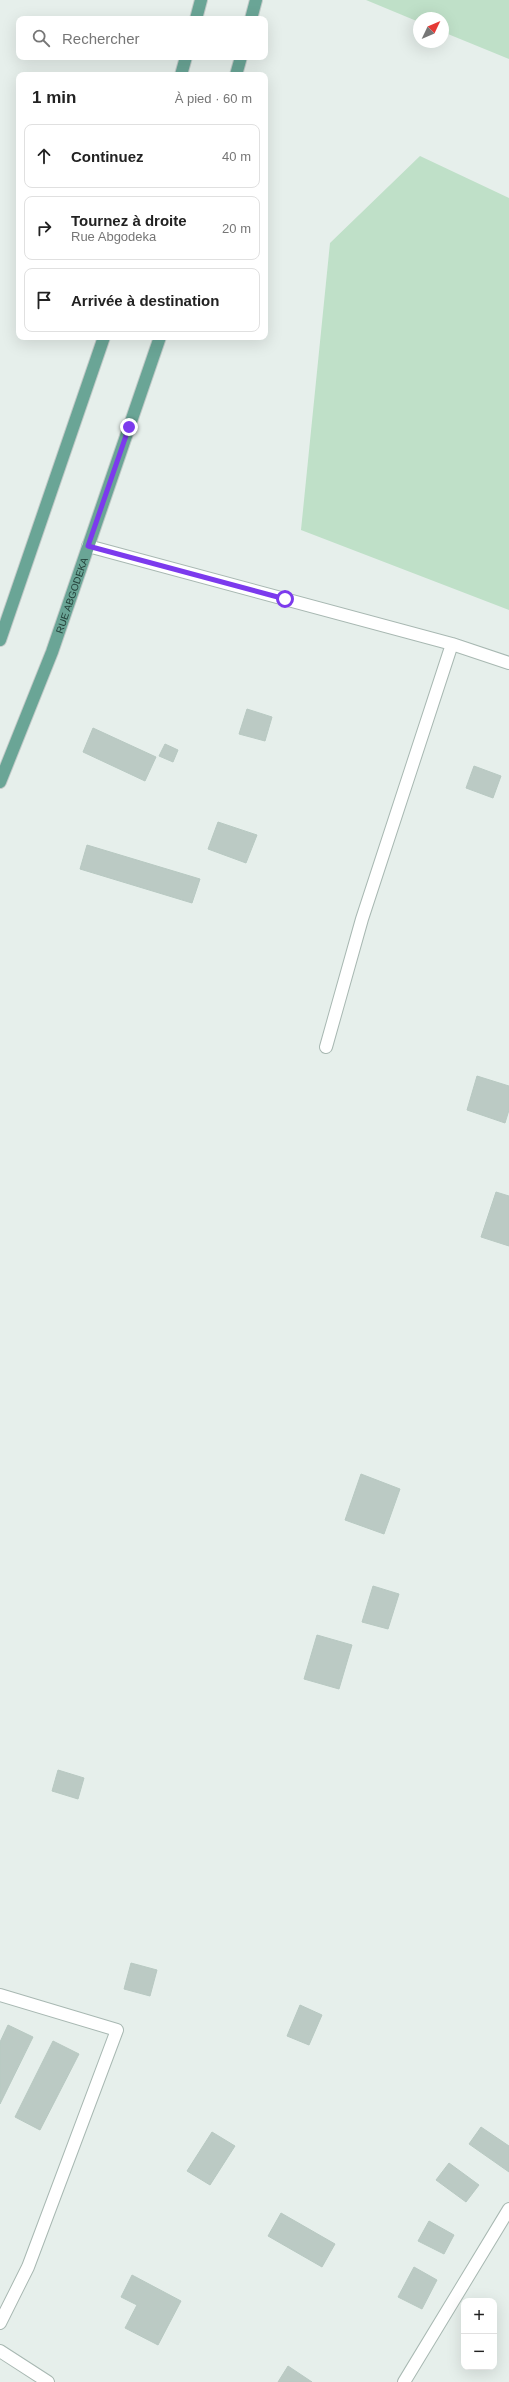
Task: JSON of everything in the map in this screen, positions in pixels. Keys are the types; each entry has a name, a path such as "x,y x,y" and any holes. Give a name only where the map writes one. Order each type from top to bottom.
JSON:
{"main road":[{"path":"197,16 201,0"},
{"path":"252,16 256,0"},
{"path":"183,72 185,60"},
{"path":"237,72 240,60"},
{"path":"0,640 103,340"},
{"name":"RUE ABGODEKA","path":"0,782 52,652 159,340"}],"street":[{"path":"88,546 452,644 509,662"},
{"path":"326,1046 362,919 452,644"},
{"path":"0,1995 117,2030 28,2267 0,2323"},
{"path":"404,2382 509,2209"},
{"path":"0,2351 48,2382"}],"green space":[{"path":"366,0 509,0 509,59 449,34 449,12 413,12 413,20"},
{"path":"420,156 509,198 509,610 301,530 330,243"}],"building":[{"path":"247,709 272,717 265,741 239,734"},
{"path":"93,728 156,757 145,781 83,752"},
{"path":"165,744 178,750 173,762 159,756"},
{"path":"474,766 501,776 493,798 466,788"},
{"path":"218,822 257,835 246,863 208,849"},
{"path":"87,845 200,879 192,903 80,869"},
{"path":"477,1076 509,1086 509,1110 505,1123 467,1110"},
{"path":"496,1192 509,1196 509,1246 481,1237"},
{"path":"361,1474 400,1489 384,1534 345,1520"},
{"path":"373,1586 399,1594 388,1629 362,1622"},
{"path":"317,1635 352,1645 339,1689 304,1679"},
{"path":"58,1770 84,1778 78,1799 52,1791"},
{"path":"131,1963 157,1970 150,1996 124,1989"},
{"path":"300,2005 322,2015 309,2045 287,2036"},
{"path":"8,2025 33,2037 0,2104 0,2042"},
{"path":"53,2041 79,2054 40,2130 15,2117"},
{"path":"481,2127 509,2146 509,2172 469,2144"},
{"path":"212,2132 235,2146 210,2185 187,2171"},
{"path":"449,2163 479,2185 466,2202 436,2180"},
{"path":"281,2213 335,2244 322,2267 268,2236"},
{"path":"429,2221 454,2235 444,2254 418,2241"},
{"path":"414,2267 437,2280 422,2309 398,2297"},
{"path":"132,2275 181,2301 158,2345 125,2328 137,2305 121,2297"},
{"path":"288,2366 312,2382 278,2382"}],"route":[{"path":"129,427 88,546 285,599"}]}
